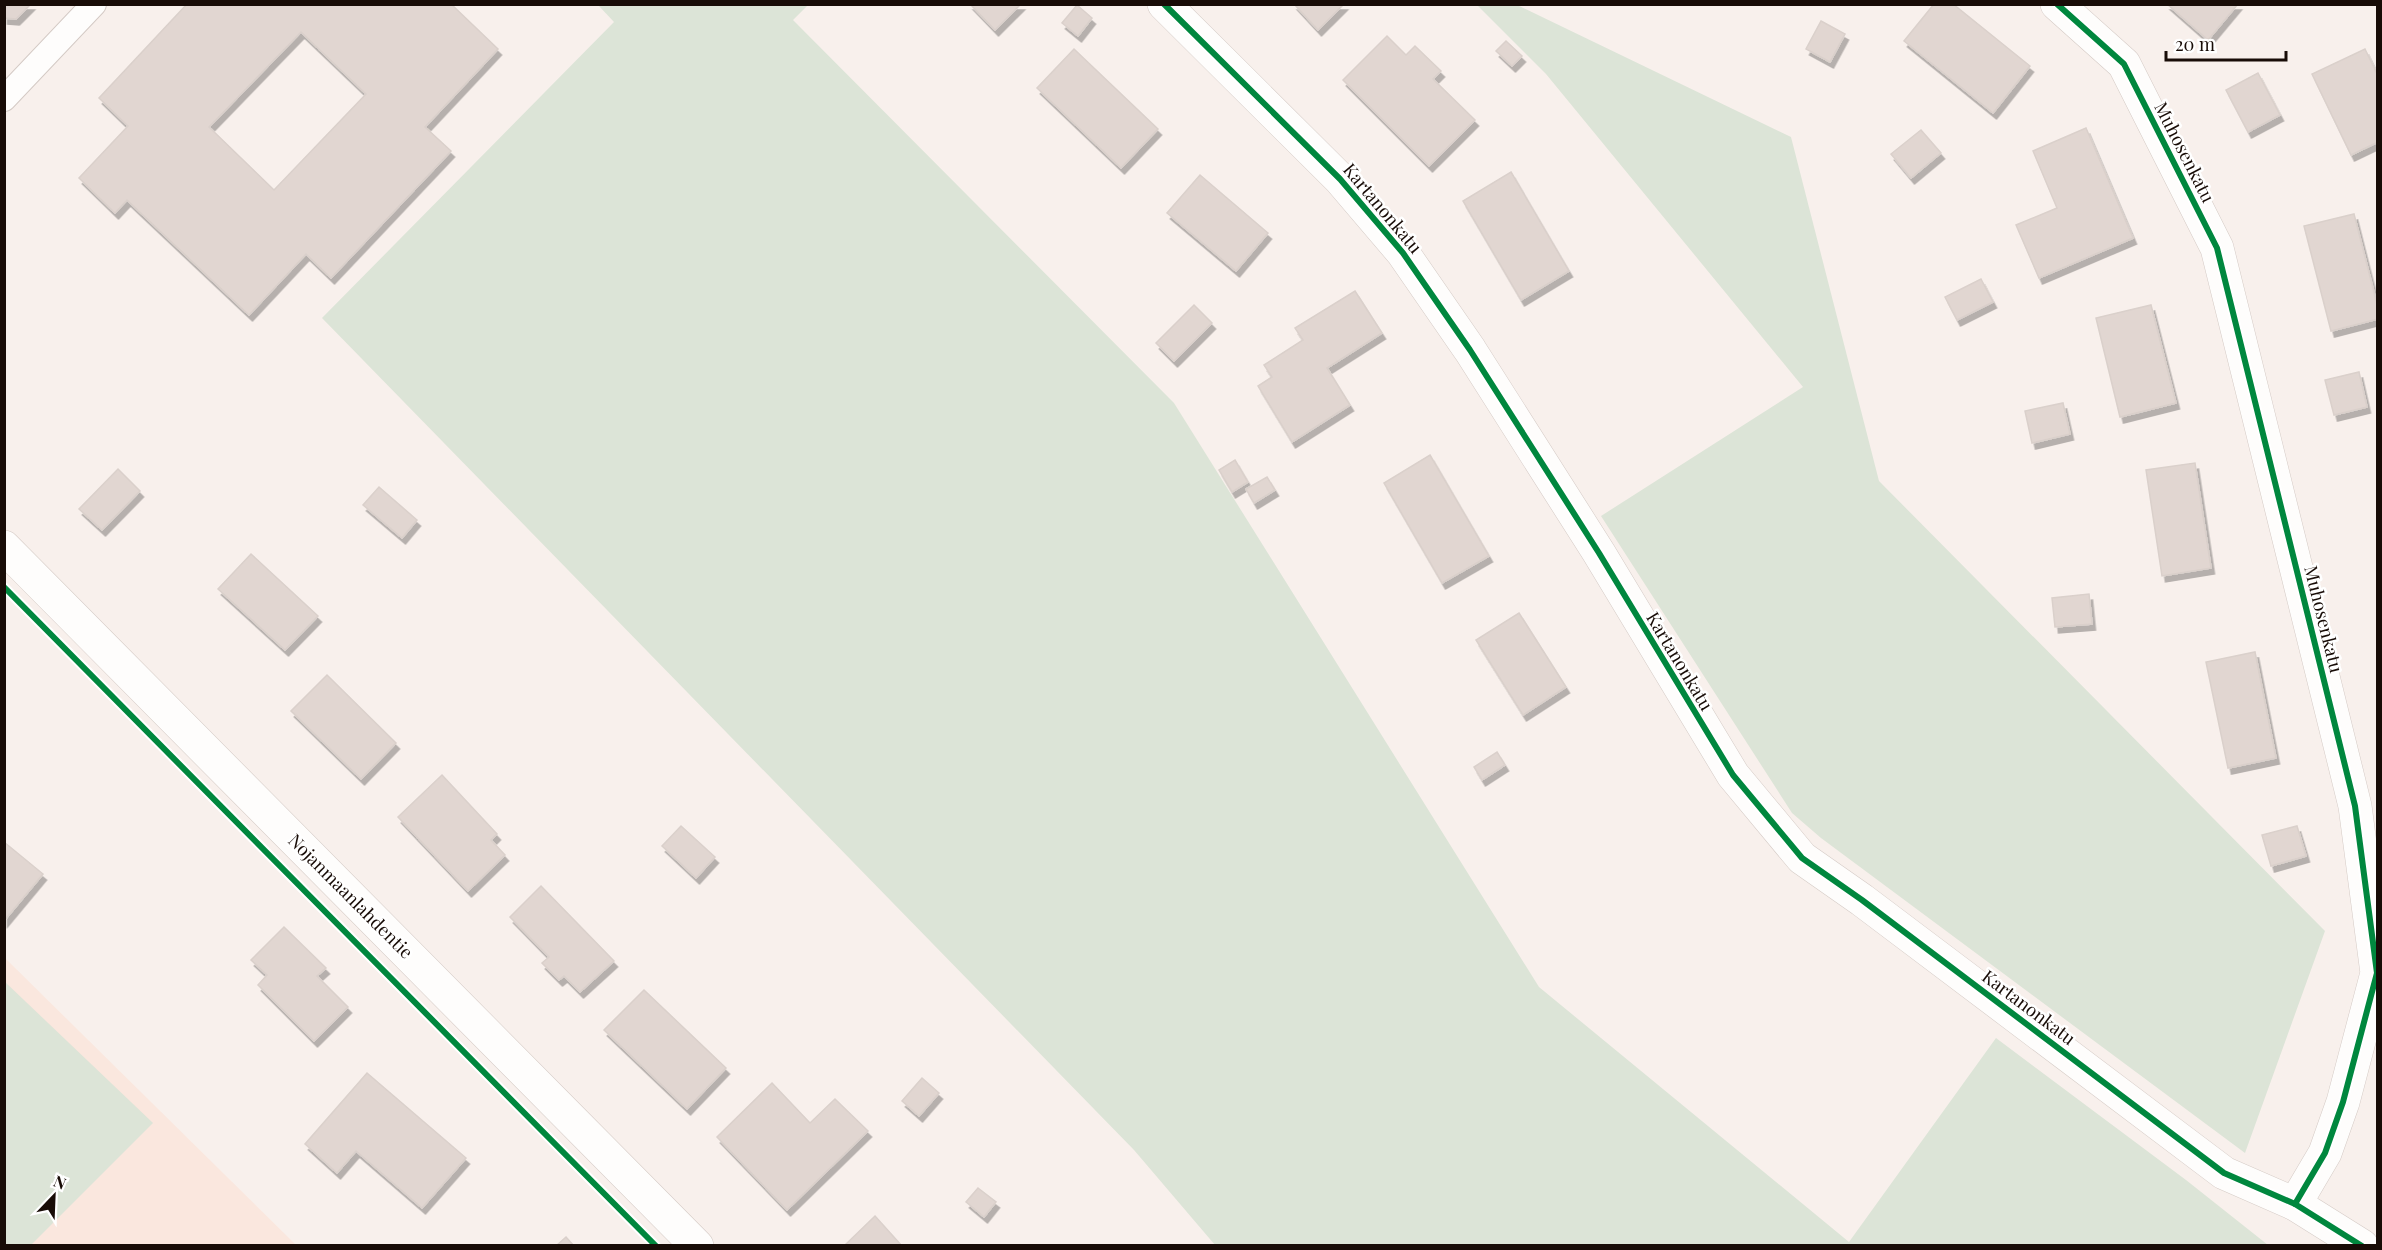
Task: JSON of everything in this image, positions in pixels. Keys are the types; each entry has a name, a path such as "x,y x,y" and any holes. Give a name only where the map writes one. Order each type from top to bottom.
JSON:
{"street":[{"name":"Kartanonkatu","path":"1164,4 1340,179 1403,253 1470,350 1574,514 1732,775 1802,858 1862,900 2224,1173 2295,1204"},
{"name":"Muhosenkatu","path":"2057,4 2124,64 2217,249 2355,806 2377,973 2343,1102 2328,1143 2295,1204"},
{"name":"Nojanmaanlahdentie","path":"4,547 697,1245"},
{"path":"2295,1204 2361,1245"}],"lane":[{"path":"4,99 94,4"}],"shaded area":[{"path":"598,5 808,5 793,20 1174,403 1539,987 1849,1242 1996,1038 2186,1180 2268,1245 1215,1245 1134,1150 322,318 614,22"},
{"path":"1477,5 1517,5 1791,137 1879,481 2325,931 2245,1153 1821,838 1792,813 1601,516 1803,387 1546,74"},
{"path":"5,958 296,1245 5,1245"},
{"path":"4,981 153,1123 31,1245 5,1245"}],"building":[{"path":"4,4 31,4 16,19 4,18"},
{"path":"187,4 451,4 498,49 425,127 451,151 331,278 306,254 249,315 127,200 115,213 79,178 128,126 99,98","holes":["301,32 366,94 274,190 209,127"]},
{"path":"970,4 1021,4 995,30"},
{"path":"1294,4 1344,4 1318,30"},
{"path":"1934,4 1953,4 2030,66 1993,113 1904,41"},
{"path":"2167,4 2238,4 2208,40"},
{"path":"1077,5 1092,18 1078,36 1062,23"},
{"path":"1821,21 1845,34 1830,62 1806,49"},
{"path":"1387,36 1406,55 1415,46 1441,71 1433,79 1475,120 1429,166 1343,80"},
{"path":"1506,41 1522,56 1512,66 1496,51"},
{"path":"1074,49 1158,129 1121,168 1037,88"},
{"path":"2365,49 2378,76 2378,142 2351,155 2312,74"},
{"path":"2258,73 2280,115 2248,132 2226,90"},
{"path":"2086,128 2133,238 2039,278 2016,225 2057,208 2033,151"},
{"path":"1921,130 1941,153 1911,178 1891,154"},
{"path":"1511,172 1569,271 1521,300 1463,201"},
{"path":"1200,175 1268,233 1236,271 1167,213"},
{"path":"2354,214 2378,308 2378,319 2331,331 2304,226"},
{"path":"1981,279 1993,302 1957,320 1945,297"},
{"path":"1355,291 1382,333 1327,368 1350,405 1292,442 1258,386 1272,377 1264,365 1303,340 1295,328"},
{"path":"1194,305 1212,323 1174,361 1156,343"},
{"path":"2151,305 2176,403 2120,417 2096,318"},
{"path":"2359,372 2367,407 2334,415 2325,380"},
{"path":"2063,403 2070,434 2032,443 2025,411"},
{"path":"1430,455 1489,556 1442,583 1384,483"},
{"path":"1235,460 1248,482 1232,492 1219,470"},
{"path":"2195,463 2211,568 2162,576 2146,470"},
{"path":"118,469 140,491 102,530 79,509"},
{"path":"1267,477 1275,490 1254,503 1246,489"},
{"path":"379,487 417,520 402,538 363,505"},
{"path":"251,554 318,616 285,650 218,589"},
{"path":"2089,594 2092,624 2055,627 2052,598"},
{"path":"1519,613 1566,687 1523,715 1476,640"},
{"path":"2255,652 2276,758 2228,768 2206,662"},
{"path":"327,675 396,743 361,779 291,711"},
{"path":"1497,752 1505,765 1482,780 1474,767"},
{"path":"442,775 497,834 491,840 505,855 468,891 398,817"},
{"path":"681,826 715,857 696,878 662,846"},
{"path":"2297,826 2306,856 2271,866 2262,835"},
{"path":"4,842 43,874 4,921"},
{"path":"541,886 614,961 580,992 564,976 559,980 542,963 549,957 510,917"},
{"path":"284,927 326,968 317,976 348,1007 314,1041 258,985 267,975 251,960"},
{"path":"644,990 726,1068 687,1109 604,1030"},
{"path":"367,1073 466,1158 422,1208 356,1151 337,1173 305,1144"},
{"path":"922,1078 939,1093 919,1116 902,1101"},
{"path":"772,1083 810,1123 835,1099 868,1131 787,1210 717,1137"},
{"path":"978,1188 996,1202 984,1217 966,1202"},
{"path":"875,1216 902,1246 844,1246"},
{"path":"566,1237 574,1246 556,1246"}],"cycle path":[{"path":"1164,4 1340,179 1403,253 1470,350 1599,553 1733,775 1802,858 1862,900 2224,1173 2295,1204"},
{"path":"2057,4 2124,64 2217,248 2355,806 2377,973 2343,1102 2325,1153 2295,1204 2362,1246"},
{"path":"4,587 656,1246"}]}
